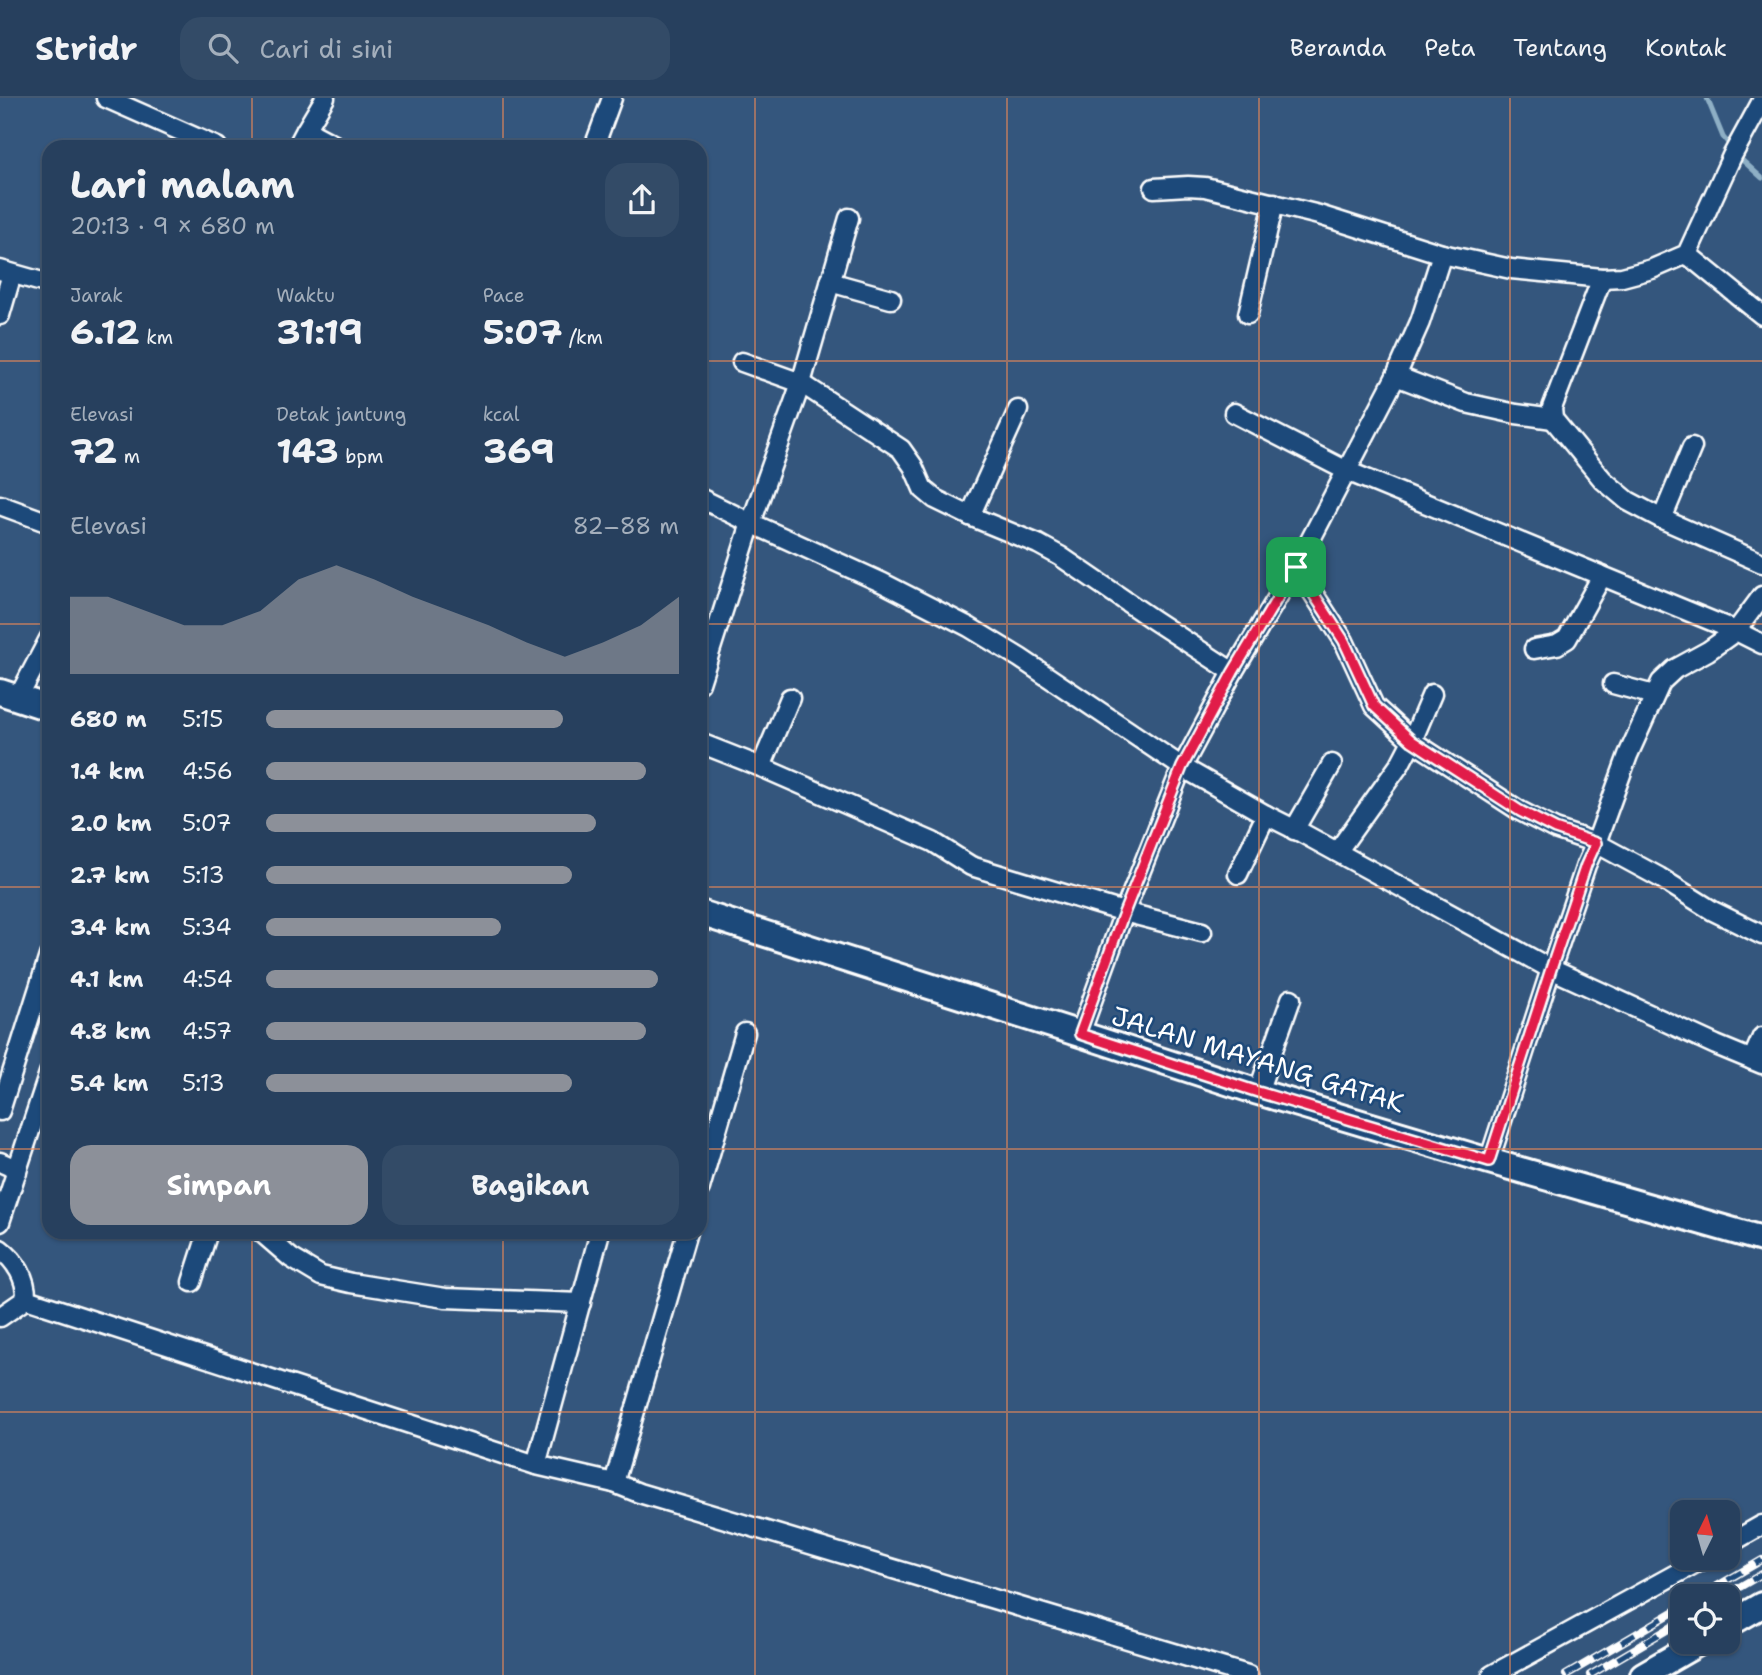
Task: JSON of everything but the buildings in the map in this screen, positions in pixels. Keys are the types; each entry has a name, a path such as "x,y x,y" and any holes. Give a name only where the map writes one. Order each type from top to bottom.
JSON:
{"street":[{"path":"106,98 201,140"},
{"path":"301,140 325,98"},
{"path":"597,140 612,98"},
{"path":"1154,188 1205,187 1319,215 1442,254 1511,269 1602,278 1622,277 1637,274 1687,254 1736,148 1762,101"},
{"path":"306,130 325,140"},
{"path":"1248,314 1274,203"},
{"path":"707,661 751,523 801,383 849,218"},
{"path":"1080,1034 1124,912 1182,767 1233,672 1298,563 1396,376 1420,322 1442,254"},
{"path":"1687,254 1762,315"},
{"path":"0,315 6,272 42,282"},
{"path":"1602,278 1552,408 1553,419 1610,487 1628,501 1762,563"},
{"path":"830,282 891,299"},
{"path":"742,362 801,383 901,449 913,466 923,489 935,499 1060,556 1233,672"},
{"path":"1396,376 1466,403 1553,419"},
{"path":"970,516 1018,410"},
{"path":"1234,413 1347,471 1762,644"},
{"path":"1662,519 1692,447"},
{"path":"707,501 883,583 970,627 1182,767 1551,969 1757,1063 1762,1037"},
{"path":"0,505 42,520"},
{"path":"1298,563 1344,641 1374,706 1412,741 1520,811 1555,829 1596,843 1659,877 1713,911 1762,935"},
{"path":"1534,649 1557,645 1567,639 1602,576"},
{"path":"1489,1161 1586,865 1654,695 1668,675 1736,631 1762,596"},
{"path":"42,649 9,695 42,706"},
{"path":"1613,684 1654,695"},
{"path":"1337,852 1400,764 1432,694"},
{"path":"761,767 790,698"},
{"path":"707,746 933,842 971,866 1124,912 1202,932"},
{"path":"1294,830 1332,764"},
{"path":"1238,874 1266,815"},
{"name":"JALAN MAYANG GATAK","path":"707,915 1258,1092 1762,1239"},
{"path":"0,1111 42,978"},
{"path":"1258,1092 1291,999"},
{"path":"707,1164 745,1033"},
{"path":"0,1222 42,1095"},
{"path":"0,1162 17,1172"},
{"path":"192,1282 206,1239"},
{"path":"269,1239 291,1258 321,1276 351,1283 445,1298 581,1303"},
{"path":"536,1465 598,1239"},
{"path":"614,1483 685,1239"},
{"path":"0,1249 20,1272 26,1288 26,1299"},
{"path":"26,1299 536,1465 614,1483 639,1493 1248,1675"},
{"path":"0,1317 26,1299"},
{"path":"1740,1538 1762,1525"},
{"path":"1492,1675 1683,1570"},
{"path":"1740,1618 1762,1605"},
{"path":"1643,1675 1679,1654"}],"waterway":[{"path":"1707,98 1723,137 1762,178"}],"railway":[{"path":"1721,1584 1762,1560"},
{"path":"1740,1587 1762,1574"},
{"path":"1566,1675 1670,1614"},
{"path":"1590,1675 1670,1628"}],"route":[{"path":"1296,567 1344,641 1374,706 1412,741 1538,821 1596,843 1551,969 1489,1161 1258,1092 1080,1034 1122,918 1182,767 1233,672 1296,567"}]}
